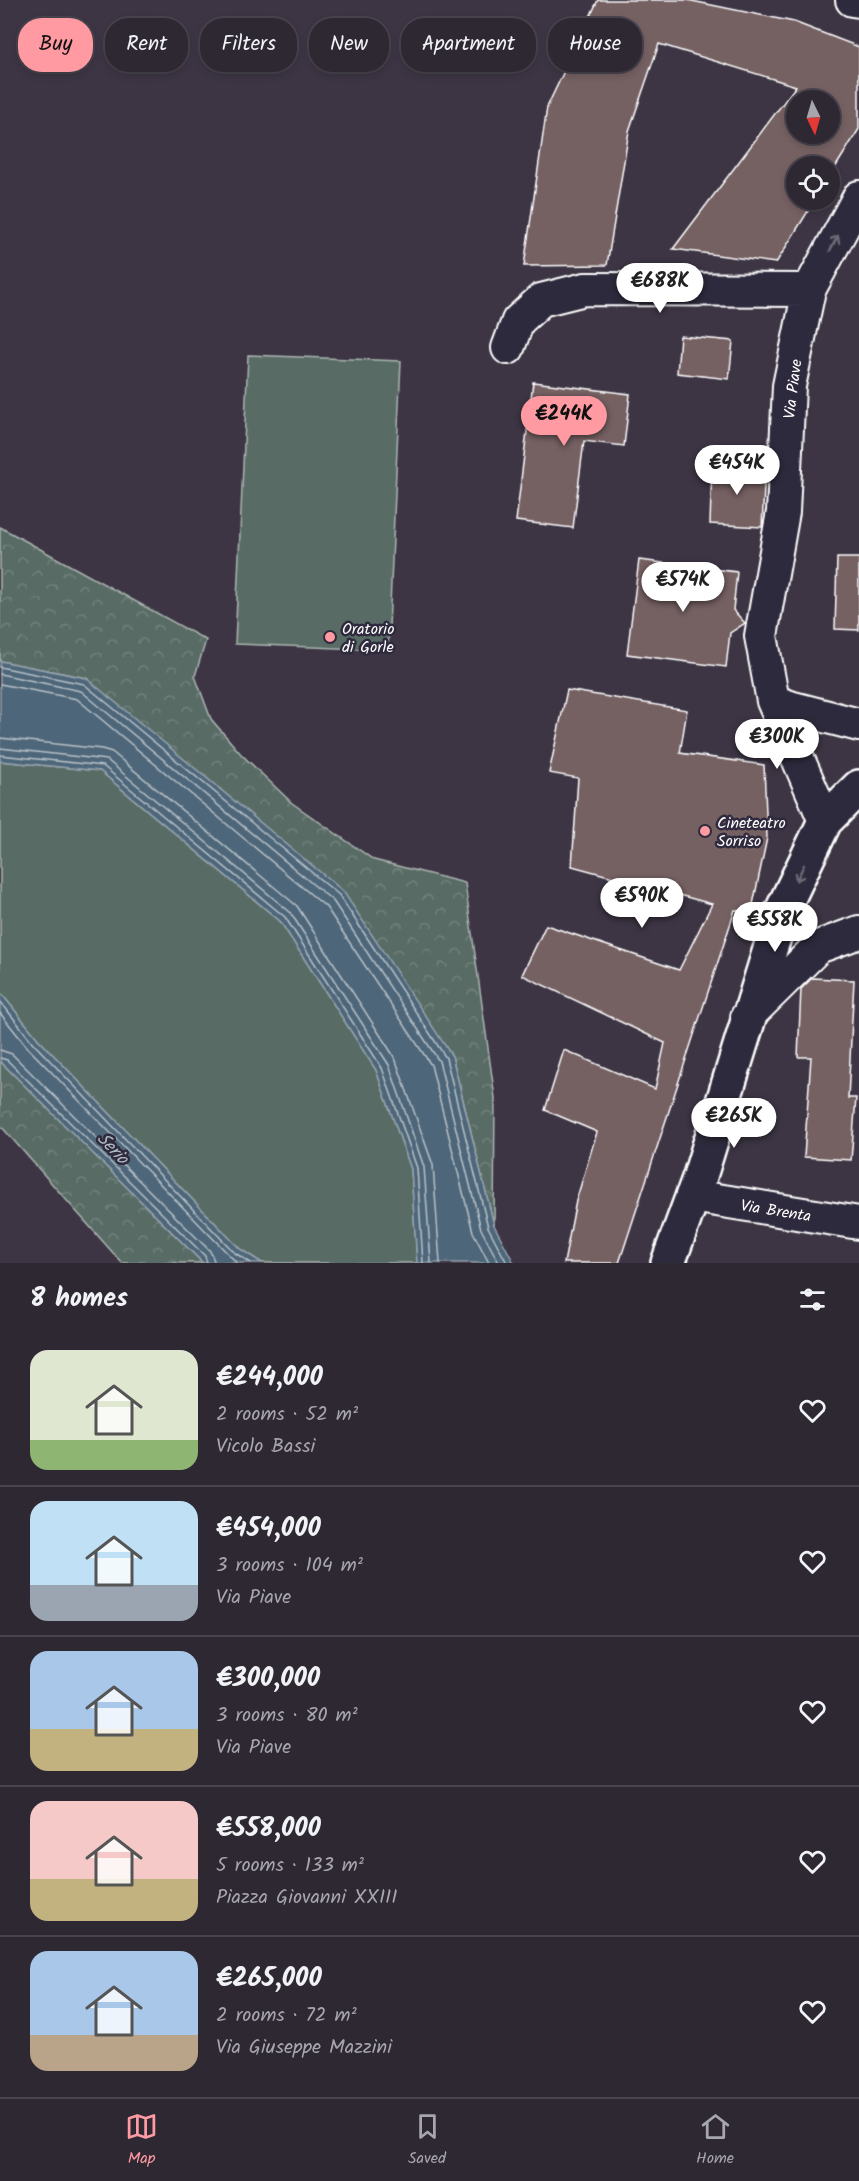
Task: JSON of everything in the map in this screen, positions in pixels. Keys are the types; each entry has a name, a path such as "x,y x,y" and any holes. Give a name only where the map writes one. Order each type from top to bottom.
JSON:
{"street":[{"path":"852,0 859,1"},
{"name":"Via Piave","path":"825,820 773,700 761,636 783,512 789,386 809,290 859,197"},
{"path":"508,348 518,321 541,300 585,289 809,290"},
{"path":"773,700 793,708 859,724"},
{"path":"668,1263 692,1196 746,1017 772,948 782,911 825,820 859,787"},
{"path":"782,911 789,931 807,945 818,947"},
{"path":"746,1017 818,947 859,932"},
{"name":"Via Brenta","path":"692,1196 859,1223"}],"green space":[{"path":"248,355 401,361 388,650 235,644"},
{"path":"0,527 206,640 195,676 211,719 241,754 292,803 374,860 465,883 495,1098 494,1225 452,1056 87,678 0,661"},
{"path":"0,761 100,771 280,921 376,1070 411,1169 417,1263 262,1263 240,1249 38,1039 0,992"},
{"path":"0,1061 203,1263 122,1263 0,1125"}],"water":[{"path":"0,661 86,678 343,891 452,1056 494,1225 514,1263 417,1263 411,1169 376,1070 280,921 100,771 0,761"},
{"name":"Serio","path":"0,992 38,1039 240,1249 262,1263 203,1263 0,1061"}],"building":[{"path":"598,0 687,0 794,22 859,47 859,129 840,160 840,156 786,156 786,210 809,210 776,263 673,249 786,99 786,144 840,144 840,90 793,90 796,86 659,44 629,131 607,265 524,266 547,107 564,72 642,72 642,18 589,18"},
{"path":"680,336 733,341 729,379 677,373"},
{"path":"533,382 630,394 624,446 584,441 573,528 516,521"},
{"path":"712,466 765,467 762,527 710,524"},
{"path":"837,558 859,558 859,630 835,629"},
{"path":"639,560 737,572 733,610 745,623 730,633 726,667 627,654"},
{"path":"567,690 687,710 680,753 764,765 767,838 751,914 735,910 619,1263 564,1263 576,1201 597,1132 545,1110 564,1050 655,1089 665,1043 522,975 546,925 679,970 712,904 572,866 578,778 549,773"},
{"path":"812,978 854,980 848,1098 856,1098 851,1160 804,1157 811,1057 798,1057 801,989"}],"place":[{"name":"Oratorio di Gorle","path":"330,637"},
{"name":"Cineteatro Sorriso","path":"705,831"}]}
